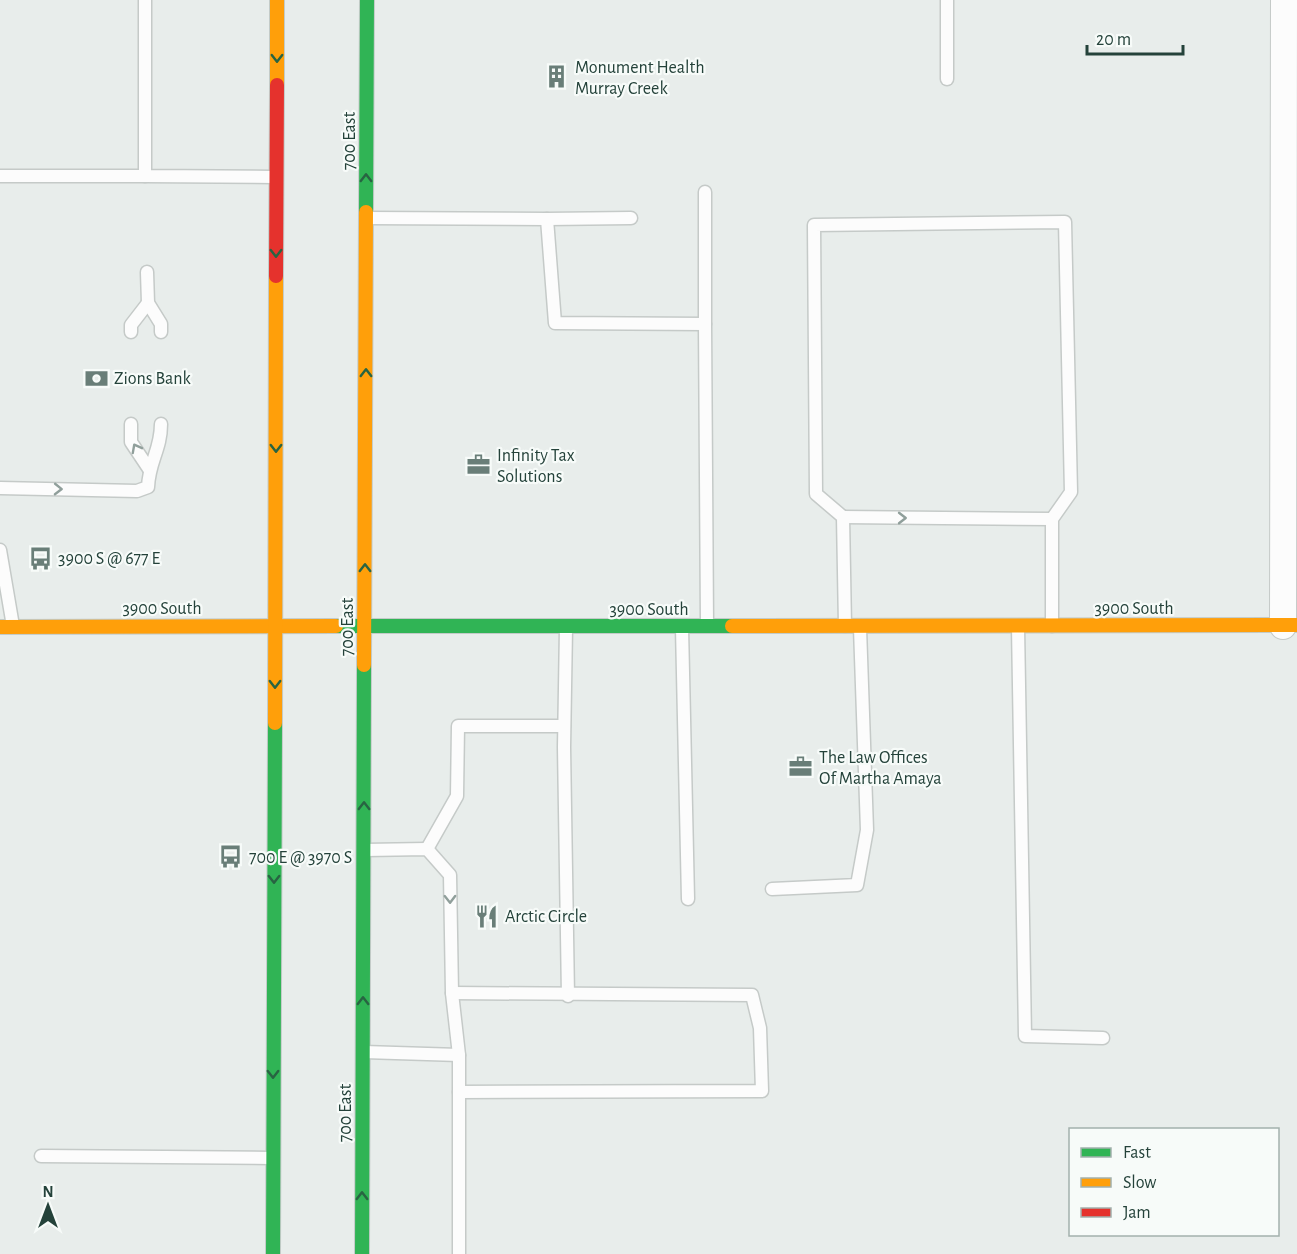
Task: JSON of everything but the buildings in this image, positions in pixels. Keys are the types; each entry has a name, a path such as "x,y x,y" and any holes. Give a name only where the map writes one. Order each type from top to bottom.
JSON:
{"main road":[{"path":"273,1254 277,0"},
{"name":"700 East","path":"362,1254 367,0"},
{"name":"3900 South","path":"7,627 1290,625"}],"street":[{"path":"1284,0 1291,224 1290,625"}],"lane":[{"path":"145,0 145,176"},
{"path":"947,0 947,79"},
{"path":"0,176 276,177"},
{"path":"705,192 707,627"},
{"path":"366,218 631,218"},
{"path":"547,219 555,323 705,324"},
{"path":"1052,519 843,518 816,494 814,225 1065,222 1071,492 1052,519 1052,626"},
{"path":"147,272 148,303 161,324 161,332"},
{"path":"131,332 131,325 148,303"},
{"path":"131,424 131,442 149,469"},
{"path":"0,488 137,491 148,487 149,469 161,443 161,424"},
{"path":"843,518 845,627"},
{"path":"0,550 7,627"},
{"path":"1018,626 1025,1036 1103,1038"},
{"path":"566,627 564,726 568,996"},
{"path":"682,627 688,899"},
{"path":"772,889 857,885 867,830 860,627"},
{"path":"427,849 457,796 458,726 564,726"},
{"path":"364,850 427,849 450,875 452,993 459,1055 459,1254"},
{"path":"452,993 568,996 752,995 760,1028 762,1091 459,1092"},
{"path":"363,1052 459,1055"},
{"path":"41,1156 273,1158"}],"traffic: fast":[{"path":"366,212 367,0"},
{"path":"336,626 732,626"},
{"path":"362,1254 364,665"},
{"path":"273,1254 275,723"}],"traffic: slow":[{"path":"277,0 277,85"},
{"path":"364,665 366,212"},
{"path":"275,723 276,276"},
{"path":"732,626 1297,625"},
{"path":"0,627 336,626"}],"traffic: jam":[{"path":"276,276 277,85"}],"place":[{"name":"Monument Health Murray Creek","path":"557,77"},
{"name":"Zions Bank","path":"96,378"},
{"name":"Infinity Tax Solutions","path":"479,465"},
{"name":"3900 S @ 677 E","path":"40,558"},
{"name":"The Law Offices Of Martha Amaya","path":"801,767"},
{"name":"700 E @ 3970 S","path":"231,857"},
{"name":"Arctic Circle","path":"487,916"}]}
